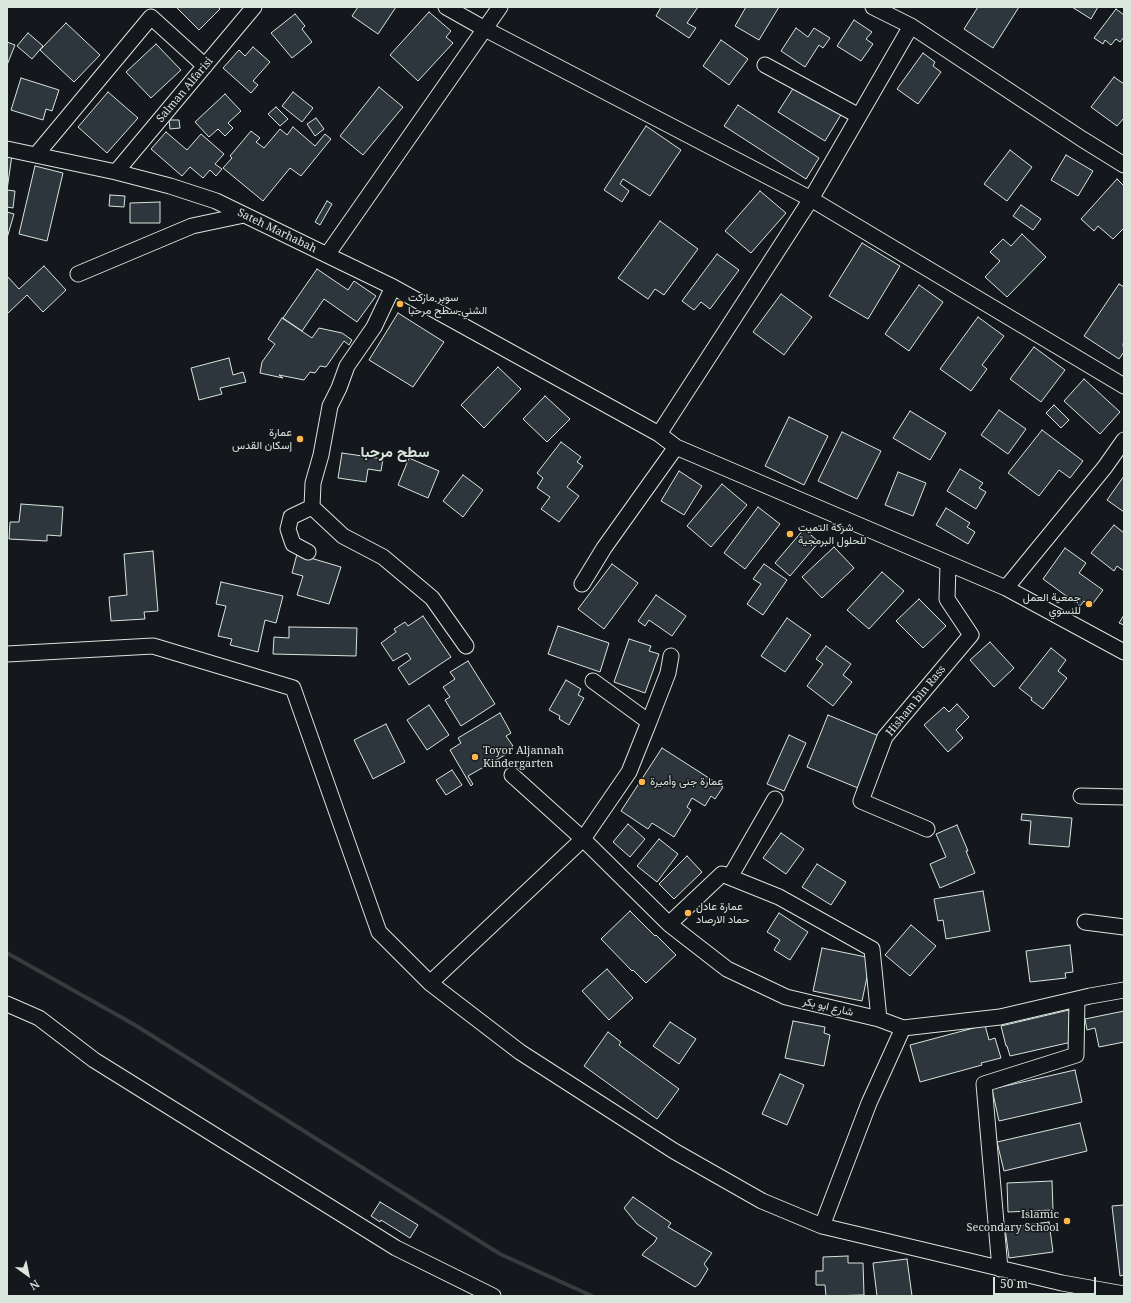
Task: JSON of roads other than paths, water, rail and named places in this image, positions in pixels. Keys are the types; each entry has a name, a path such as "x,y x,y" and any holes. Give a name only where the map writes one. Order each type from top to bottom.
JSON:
{"street":[{"name":"Salman Alfarisi","path":"116,172 254,7"},
{"path":"446,7 485,29 811,199 1124,386"},
{"name":"Sateh Marhabah","path":"7,148 116,172 170,186 216,201 327,255 500,7"},
{"path":"873,7 911,26 1124,165"},
{"path":"36,155 151,17 205,66"},
{"path":"659,434 811,199 911,26"},
{"path":"765,65 859,116"},
{"path":"78,274 192,226 244,215"},
{"path":"327,255 393,287 659,434 676,447 948,565 1006,588 1124,652"},
{"path":"393,287 374,326 347,366 339,388 330,406 321,455 312,483 312,507 343,536 383,557 432,598 466,646"},
{"path":"1006,588 1105,466 1124,440"},
{"path":"582,584 604,548 676,447"},
{"path":"308,552 293,544 288,529 291,517 312,507"},
{"name":"Hisham bin Rass","path":"927,829 861,801 885,737 971,635 947,599 948,565"},
{"path":"7,654 153,646 294,688 380,932 430,982 520,1052 674,1151 762,1201 822,1226 1062,1283 1124,1294"},
{"path":"430,982 583,839 629,772 668,673 671,656"},
{"path":"593,680 649,722"},
{"name":"شارع ابو بكر","path":"512,775 583,839 669,924 727,969 786,997 879,1019 903,1028 1000,1017 1077,999 1124,990"},
{"path":"1081,796 1124,796"},
{"path":"730,877 775,799"},
{"path":"669,924 722,874 779,897 872,949 879,1019"},
{"path":"1085,922 1124,927"},
{"path":"1000,1269 984,1084 1076,1055 1077,999"},
{"path":"7,1004 39,1018 94,1060 396,1248 494,1296"},
{"path":"822,1226 869,1103 903,1028"}],"waterway":[{"path":"7,953 135,1025 500,1254 592,1296"}],"place":[{"name":"سوبر ماركت الشني-سطح مرحبا","path":"400,304"},
{"name":"عمارة إسكان القدس","path":"300,439"},
{"name":"شركة التميت للحلول البرمجية","path":"790,534"},
{"name":"جمعية العمل للنسوي","path":"1089,604"},
{"name":"Toyor Aljannah Kindergarten","path":"475,757"},
{"name":"عمارة جنى وأميرة","path":"642,782"},
{"name":"عمارة عادل حماد الارصاد","path":"688,913"},
{"name":"Islamic Secondary School","path":"1067,1221"}],"district":[{"name":"سطح مرحبا","path":"395,453"}]}
